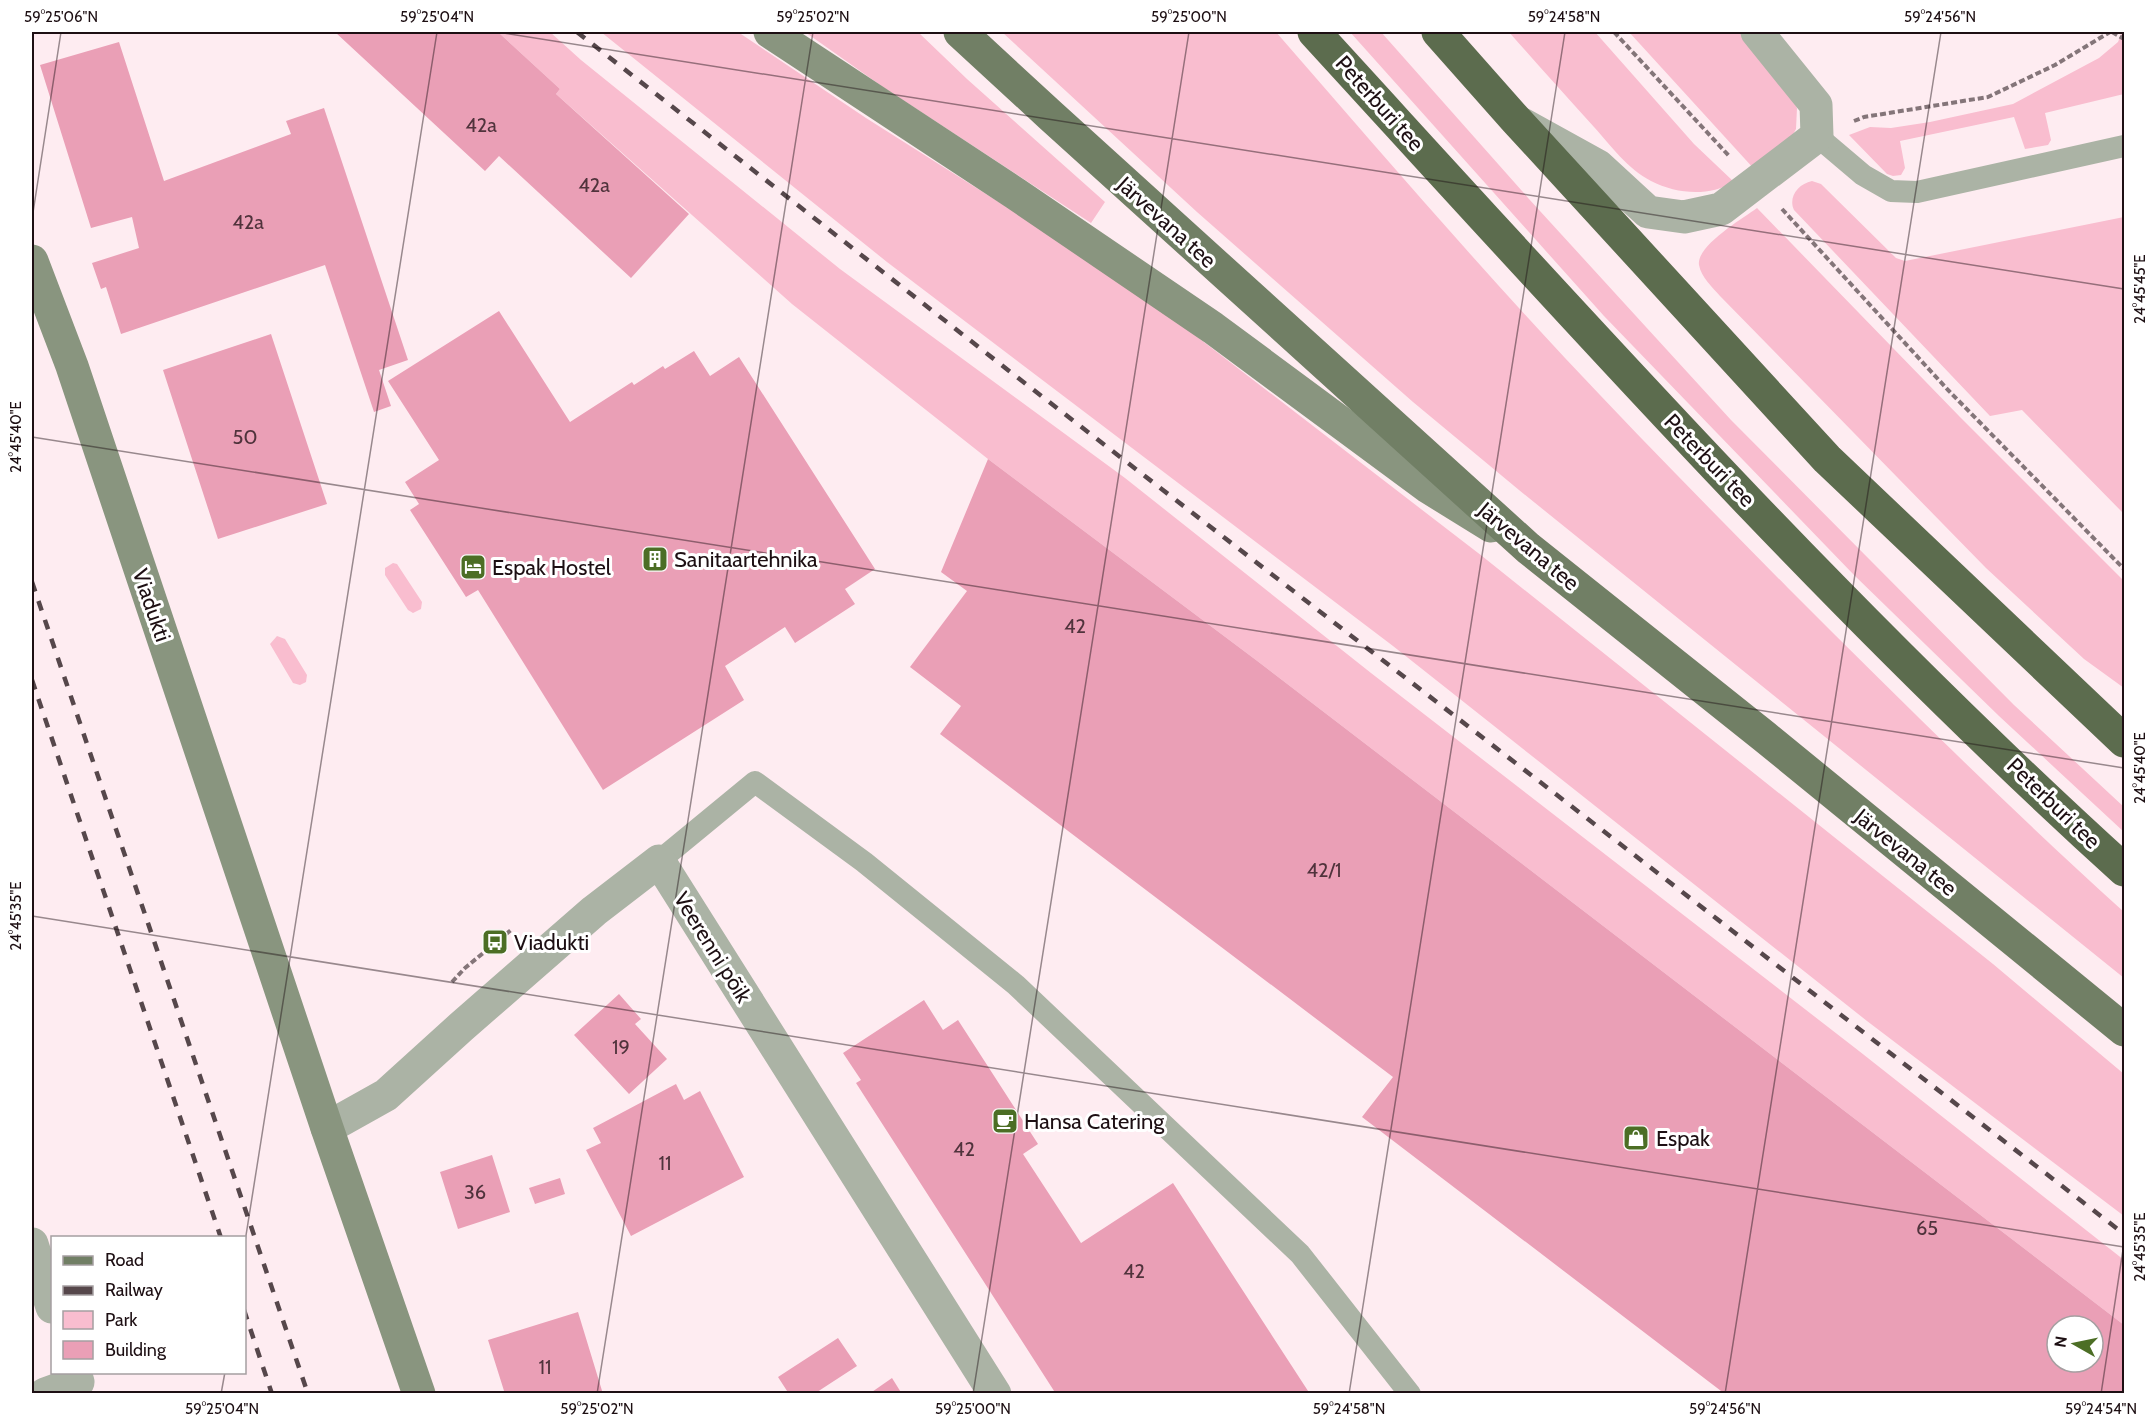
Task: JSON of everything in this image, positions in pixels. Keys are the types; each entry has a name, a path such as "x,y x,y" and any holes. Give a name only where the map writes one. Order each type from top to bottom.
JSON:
{"highway":[{"name":"Peterburi tee","path":"1314,32 1639,387 1854,610 2124,870"},
{"path":"1438,32 1515,120 1827,459 2124,741"}],"main road":[{"name":"Järvevana tee","path":"960,32 1528,548 1765,737 2124,1030"}],"street":[{"path":"770,32 1016,194 1213,328 1428,487 1528,548"},
{"path":"1515,120 1598,166 1648,212 1684,218 1721,209 1817,136 1816,105 1757,32"},
{"name":"Viadukti","path":"32,261 72,366 418,1394"},
{"path":"327,1128 386,1095 594,911 659,861"},
{"name":"Veerenni põik","path":"659,861 995,1394"},
{"path":"41,1261 51,1303"},
{"path":"45,1394 78,1383"}],"lane":[{"path":"1817,136 1863,174 1891,191 1917,192 2124,146"},
{"path":"659,861 755,782 785,803 864,862 1025,993 1300,1254 1410,1394"}],"path":[{"path":"1614,32 1756,184 1777,203 1948,390 2124,569"},
{"path":"1817,136 1864,117 1988,97 2055,65 2111,32 2124,39"},
{"path":"451,983 465,968 513,928"}],"green space":[{"path":"498,32 550,32 581,60 840,269 1125,478 1371,673 1859,1051 2124,1260 2124,1325 1256,660 988,459 792,304 556,94 560,89"},
{"path":"601,32 738,32 866,118 1019,215 1187,329 1482,556 1993,964 2124,1074 2124,1216 1867,1021 1393,646 887,262"},
{"path":"805,32 918,32 967,79 1105,202 1091,223 883,87"},
{"path":"1002,32 1276,32 1491,278 1648,445 1912,711 2038,833 2124,912 2124,978 1413,402 1197,212"},
{"path":"1350,32 1381,32 1529,199 1731,420 2014,705 2124,807 2124,832 1999,716 1854,575 1604,316"},
{"path":"1509,32 1595,32 1694,144 1734,182 1714,190 1692,192 1671,189 1643,176 1620,157"},
{"path":"1629,32 1768,32 1788,90 1797,108 1796,129 1790,140 1755,170"},
{"path":"2124,32 2124,94 2045,113 2051,140 2048,145 2025,149 2014,117 1900,141 1905,168 1901,175 1893,176 1887,174 1849,135 1870,127 1891,128 1930,122 2013,104 2099,58 2118,42"},
{"path":"1812,181 1821,184 1896,258 1905,261 2124,217 2124,514 2022,410 1990,416 1794,210 1793,196 1802,185"},
{"path":"1757,208 1960,417 2124,581 2124,688 2084,659 1986,568 1708,282 1699,265 1705,250 1721,234"},
{"path":"393,563 397,564 422,602 421,609 413,613 408,610 385,575 385,568"},
{"path":"277,636 285,639 307,675 306,682 300,685 293,683 270,644"}],"building":[{"path":"335,32 498,32 560,89 556,94 689,214 631,278 499,156 485,171"},
{"path":"119,42 164,181 291,134 286,121 324,108 408,360 379,370 391,406 374,412 325,265 121,334 106,287 101,289 92,263 139,248 132,217 91,228 40,65"},
{"name":"Sanitaartehnika","path":"499,311 570,422 632,382 634,385 663,366 665,369 694,351 710,376 739,357 875,569 845,589 855,604 795,643 785,627 725,666 744,700 603,790 478,590 466,597 410,510 419,504 405,482 439,460 388,381"},
{"path":"271,334 327,504 218,539 163,370"},
{"path":"988,459 1256,660 2124,1325 2124,1394 1725,1394 1362,1117 1393,1077 940,734 961,706 910,667 967,591 941,572"},
{"path":"619,994 641,1019 635,1024 667,1059 629,1094 574,1035"},
{"path":"924,1000 943,1030 958,1020 1038,1144 1023,1154 1081,1243 1173,1183 1310,1394 1056,1394 856,1083 861,1080 843,1053"},
{"path":"676,1084 684,1100 700,1091 744,1177 631,1236 586,1150 601,1143 593,1128"},
{"path":"492,1155 510,1212 458,1229 440,1172"},
{"path":"560,1178 565,1194 535,1204 529,1188"},
{"path":"578,1312 603,1394 505,1394 488,1340"},
{"path":"838,1338 857,1366 814,1394 789,1394 778,1377"},
{"path":"892,1378 902,1394 869,1394"}],"railway":[{"path":"577,32 1013,374 2124,1234"},
{"path":"32,582 308,1394"},
{"path":"32,680 220,1236"},
{"path":"246,1316 272,1394"}],"place":[{"name":"Sanitaartehnika","path":"655,559"},
{"name":"Espak Hostel","path":"473,567"},
{"name":"Viadukti","path":"495,942"},
{"name":"Hansa Catering","path":"1005,1121"},
{"name":"Espak","path":"1636,1138"}]}
